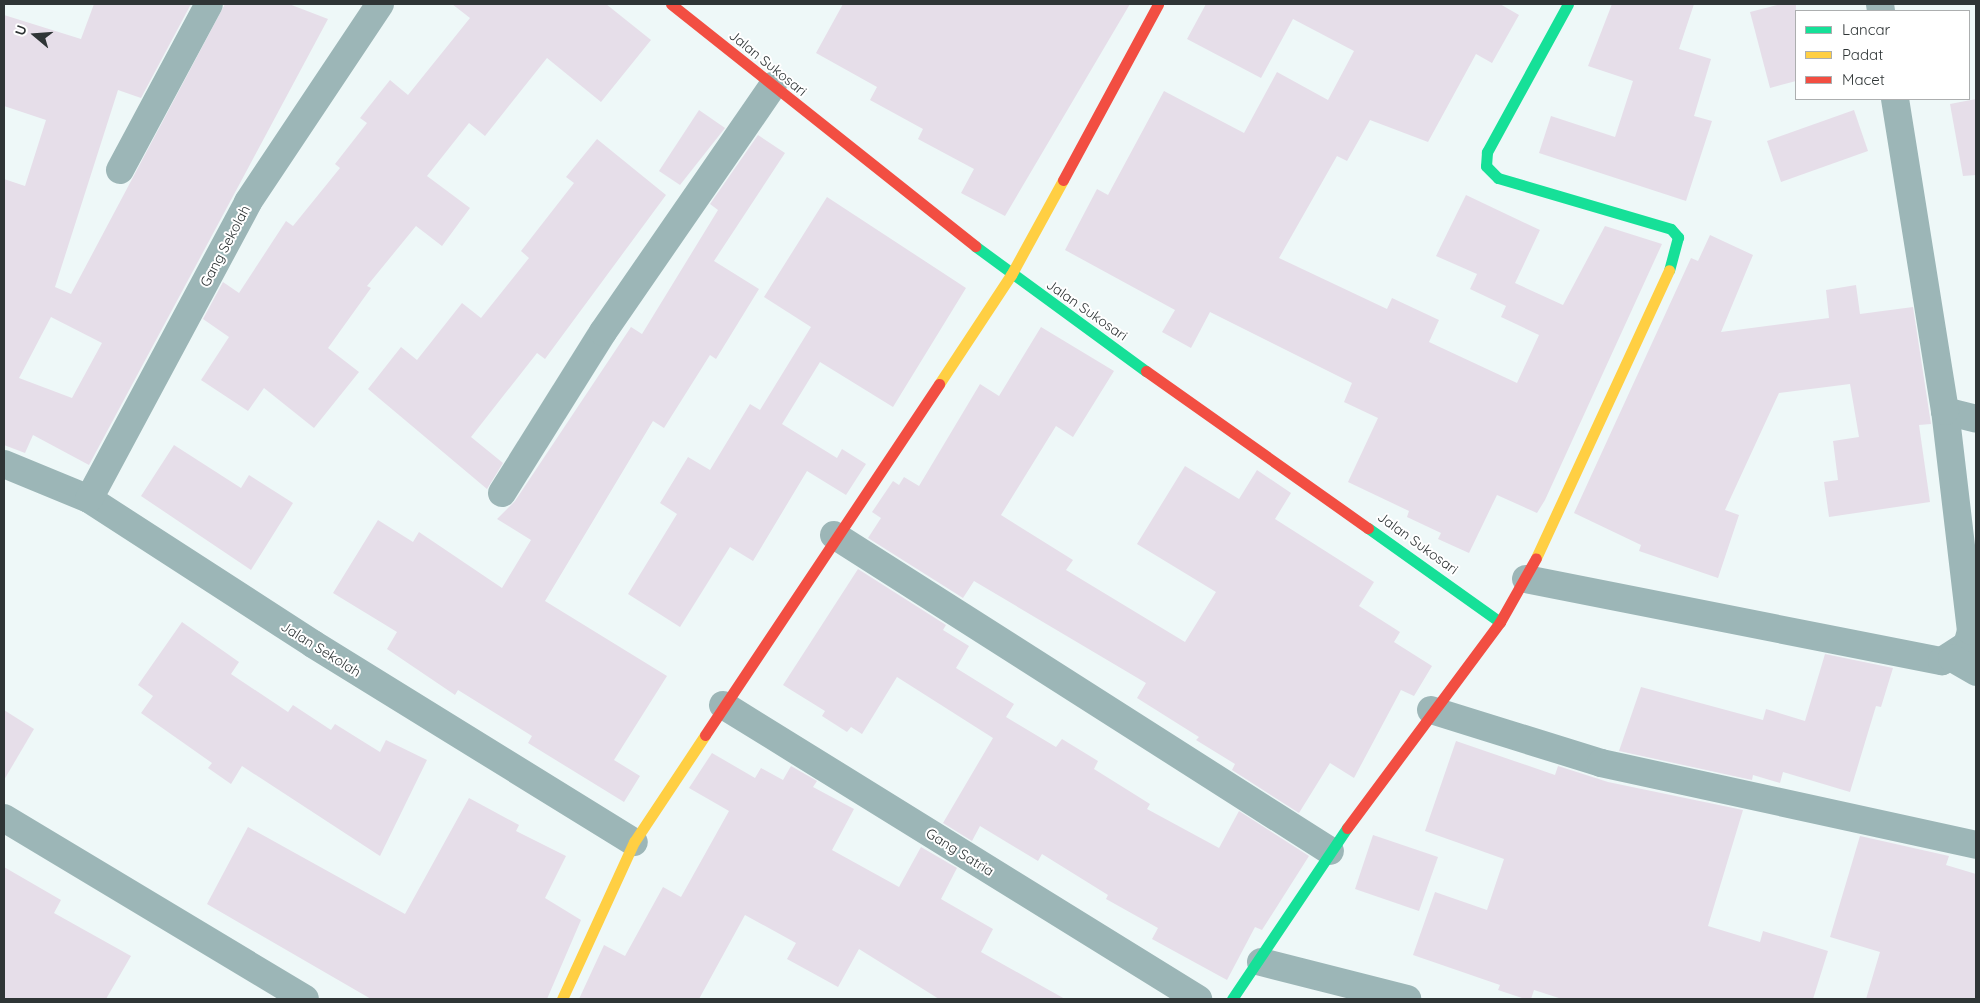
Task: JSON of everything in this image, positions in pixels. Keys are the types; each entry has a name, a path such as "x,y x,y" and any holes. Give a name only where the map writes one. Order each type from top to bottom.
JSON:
{"street":[{"path":"120,170 209,4"},
{"name":"Gang Sekolah","path":"89,499 248,202 380,4"},
{"name":"Jalan Sukosari","path":"671,4 1011,275 1500,622"},
{"path":"562,999 634,842 834,535 1011,275 1157,4"},
{"path":"1232,999 1261,962 1330,851 1432,710 1500,622 1526,579 1680,244 1671,229 1498,178 1486,166 1487,152 1568,4"},
{"path":"502,493 603,332 773,86"},
{"path":"1526,579 1851,645 1942,661 1952,658 1967,644 1971,631 1945,411 1895,100"},
{"path":"1945,411 1976,419"},
{"name":"Jalan Sekolah","path":"4,464 89,499 312,644 634,842"},
{"path":"834,535 1330,851"},
{"path":"1952,658 1976,672"},
{"name":"Gang Satria","path":"723,705 1198,999"},
{"path":"1432,710 1592,761 1976,845"},
{"path":"4,818 305,999"},
{"path":"1261,962 1407,999"}],"building":[{"path":"94,4 191,4 141,98 118,90 55,287 71,294 225,4 289,4 328,19 89,465 33,435 25,453 4,445 4,179 25,186 46,120 4,106 4,15 81,39","holes":["51,317 102,343 72,398 19,378"]},
{"path":"452,4 606,4 651,40 601,102 547,58 485,136 469,123 427,176 470,208 442,246 416,226 367,286 371,288 328,348 359,372 314,428 264,388 248,411 201,380 229,337 203,319 223,282 239,293 286,221 293,226 340,168 335,164 367,123 360,118 390,80 408,95 470,18"},
{"path":"843,4 1130,4 1005,216 961,193 974,169 918,139 923,129 870,100 877,87 816,53"},
{"path":"1206,4 1500,4 1519,15 1492,63 1476,54 1428,142 1370,120 1347,161 1337,156 1279,258 1387,309 1392,298 1439,320 1429,342 1517,383 1539,335 1501,317 1506,306 1470,289 1477,274 1436,256 1466,195 1540,230 1515,283 1563,305 1605,226 1662,244 1545,500 1537,513 1497,495 1469,553 1438,539 1441,533 1407,517 1409,511 1348,482 1378,418 1344,402 1352,383 1210,312 1191,348 1162,332 1175,310 1065,250 1097,189 1108,195 1164,91 1244,133 1277,72 1328,100 1354,51 1293,19 1261,78 1187,39"},
{"path":"1612,4 1694,4 1679,49 1711,59 1694,116 1712,121 1686,201 1539,153 1551,116 1615,137 1633,81 1588,66"},
{"path":"1781,4 1796,4 1795,81 1770,88 1750,12"},
{"path":"1976,99 1976,175 1963,176 1950,104"},
{"path":"699,110 725,128 680,185 659,171"},
{"path":"1854,110 1868,151 1781,182 1767,141"},
{"path":"758,135 785,153 714,261 759,289 716,359 710,355 664,428 653,421 545,601 667,676 614,760 640,776 624,802 528,743 532,736 458,690 455,695 387,649 397,632 333,593 378,520 413,542 419,532 502,588 531,540 497,519 515,501 631,327 642,334 718,210 710,204"},
{"path":"597,139 666,195 545,359 537,353 471,437 503,463 487,489 368,389 401,347 417,360 462,303 481,318 529,258 521,251 574,183 566,177"},
{"path":"827,197 966,288 893,407 820,362 782,424 837,458 842,449 866,464 846,495 807,471 753,561 730,547 680,627 628,594 677,514 660,503 688,457 710,470 750,404 760,410 811,327 764,297"},
{"path":"1710,235 1753,255 1721,332 1829,318 1826,290 1856,285 1860,314 1913,307 1931,424 1919,425 1930,502 1829,517 1824,482 1838,480 1833,441 1859,437 1850,384 1779,393 1725,510 1739,515 1718,578 1639,551 1641,545 1574,513 1691,258 1698,261"},
{"path":"1041,327 1114,371 1073,437 1056,426 1001,515 1073,560 1066,570 1185,642 1216,592 1137,544 1185,466 1239,499 1257,470 1291,493 1275,519 1374,582 1359,606 1400,632 1394,642 1432,666 1414,696 1401,690 1354,778 1330,763 1299,813 1232,770 1235,764 1196,740 1199,737 1137,698 1146,683 974,581 963,598 868,538 881,518 872,512 893,481 899,485 904,477 919,486 980,384 999,396"},
{"path":"174,445 241,488 249,475 293,503 251,570 141,496"},
{"path":"858,569 946,625 943,630 969,646 956,668 1014,704 1006,717 1056,747 1062,739 1098,761 1094,769 1150,804 1147,809 1219,848 1239,811 1309,856 1262,930 1255,927 1227,980 1152,939 1158,928 1106,899 1108,895 1042,854 1038,861 980,826 972,841 943,823 993,738 897,677 862,734 851,727 847,732 822,716 825,711 783,685"},
{"path":"182,622 239,662 231,674 288,712 293,705 331,730 335,724 380,752 386,740 427,760 380,856 242,766 231,784 208,768 212,763 141,713 153,696 138,685"},
{"path":"1825,654 1893,668 1881,707 1876,706 1850,792 1783,772 1780,783 1753,775 1752,780 1619,751 1641,687 1763,720 1766,709 1805,721"},
{"path":"4,710 34,729 4,780"},
{"path":"1456,741 1555,775 1558,766 1608,782 1743,810 1708,926 1760,942 1763,931 1828,951 1813,999 1562,999 1534,990 1531,999 1525,999 1498,990 1500,985 1413,955 1435,892 1487,910 1504,859 1425,831"},
{"path":"712,753 755,778 761,768 783,780 791,766 817,781 813,787 854,809 832,850 899,887 921,847 957,868 941,899 993,929 981,952 1065,999 939,999 859,949 838,987 787,959 796,943 745,915 699,999 579,999 604,945 625,956 663,887 681,897 729,811 689,788"},
{"path":"469,798 519,825 516,831 566,856 545,898 581,920 547,999 371,999 207,904 248,827 405,914"},
{"path":"1373,835 1438,857 1419,911 1355,889"},
{"path":"1860,836 1949,856 1946,865 1976,874 1976,999 1866,999 1880,952 1830,937"},
{"path":"4,867 61,900 54,913 131,956 106,999 4,999"}],"traffic: fast":[{"path":"1568,4 1487,152 1486,166 1498,178 1671,229 1678,237 1669,270"},
{"path":"975,246 1146,371"},
{"path":"1368,528 1500,622"},
{"path":"1232,999 1347,828"}],"traffic: slow":[{"path":"939,384 1011,275 1063,180"},
{"path":"1536,558 1669,270"},
{"path":"562,999 634,842 705,735"}],"traffic: jam":[{"path":"671,4 975,246"},
{"path":"1063,180 1158,4"},
{"path":"1146,371 1368,528"},
{"path":"705,735 939,384"},
{"path":"1347,828 1500,622 1536,558"}]}
